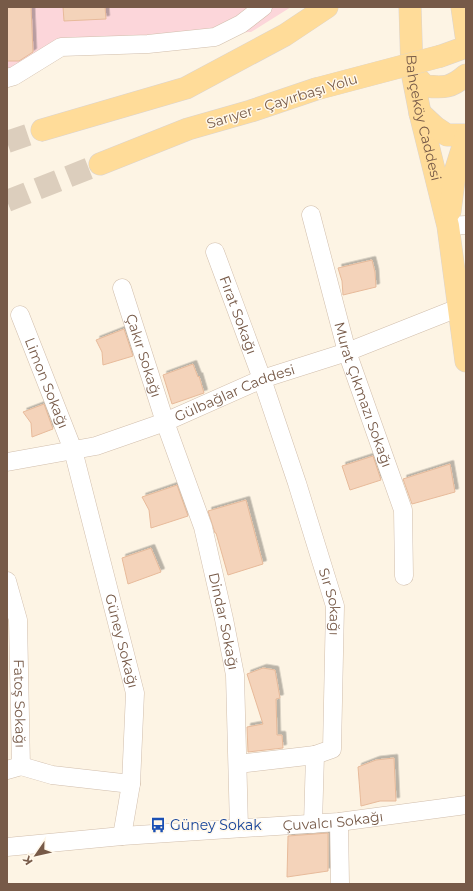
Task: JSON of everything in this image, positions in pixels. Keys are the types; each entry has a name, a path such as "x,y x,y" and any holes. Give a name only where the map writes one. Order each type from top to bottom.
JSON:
{"main road":[{"path":"42,130 186,88 285,35 327,7"},
{"name":"Bahçeköy Caddesi","path":"410,7 412,72 420,113 457,226"},
{"path":"462,7 466,35"},
{"name":"Sarıyer - Çayırbaşı Yolu","path":"100,164 188,129 251,111 316,89 441,56 466,47"},
{"path":"412,72 425,86 444,88 459,81 466,75"},
{"path":"420,113 435,127 448,135 466,136"},
{"name":"Bahçeköy Caddesi","path":"466,136 454,172 457,226 458,308 466,361"}],"street":[{"path":"7,78 14,76 61,47 148,44 215,37 241,24 263,7"},
{"name":"Murat Çıkmazı Sokağı","path":"311,215 347,352 403,510 404,576"},
{"name":"Fırat Sokağı","path":"215,252 262,379"},
{"name":"Çakır Sokağı","path":"122,288 165,422"},
{"name":"Gülbağlar Caddesi","path":"7,462 96,446 165,422 262,379 347,352 458,308"},
{"name":"Limon Sokağı","path":"20,315 73,450"},
{"name":"Sır Sokağı","path":"262,379 297,483 335,606 332,749 315,755"},
{"name":"Dindar Sokağı","path":"165,422 203,527 235,675 239,828"},
{"name":"Güney Sokağı","path":"73,450 135,693 132,784 122,836"},
{"name":"Fatoş Sokağı","path":"7,581 18,620 14,768"},
{"path":"238,764 315,755 313,824"},
{"path":"14,768 52,775 132,784"},
{"name":"Çuvalcı Sokağı","path":"7,848 122,836 339,822 466,805"},
{"path":"339,822 340,884"}],"shaded area":[{"path":"7,7 291,7 251,32 90,38 7,85"}],"building":[{"path":"7,7 31,7 33,52 19,61 7,61"},
{"path":"63,7 105,7 106,19 64,21"},
{"path":"372,260 375,272 376,287 343,295 342,281 338,268"},
{"path":"124,329 133,356 103,365 102,352 96,340"},
{"path":"193,364 198,377 199,376 204,393 172,404 163,375"},
{"path":"44,404 53,429 32,437 31,423 23,412"},
{"path":"373,456 381,480 350,490 342,466"},
{"path":"450,464 455,492 412,504 403,479"},
{"path":"177,485 188,516 151,528 149,510 142,497"},
{"path":"246,500 263,564 228,575 208,511"},
{"path":"151,548 161,572 128,584 122,558"},
{"path":"263,668 275,670 280,698 276,699 277,735 282,735 283,748 248,752 247,727 263,724 247,674"},
{"path":"394,758 396,801 380,801 361,806 358,767 376,760"},
{"path":"328,833 328,871 287,877 288,836"}],"tunnel":[{"path":"7,142 42,130"},
{"path":"7,201 100,164"}],"place":[{"name":"Güney Sokak","path":"158,825"}]}
